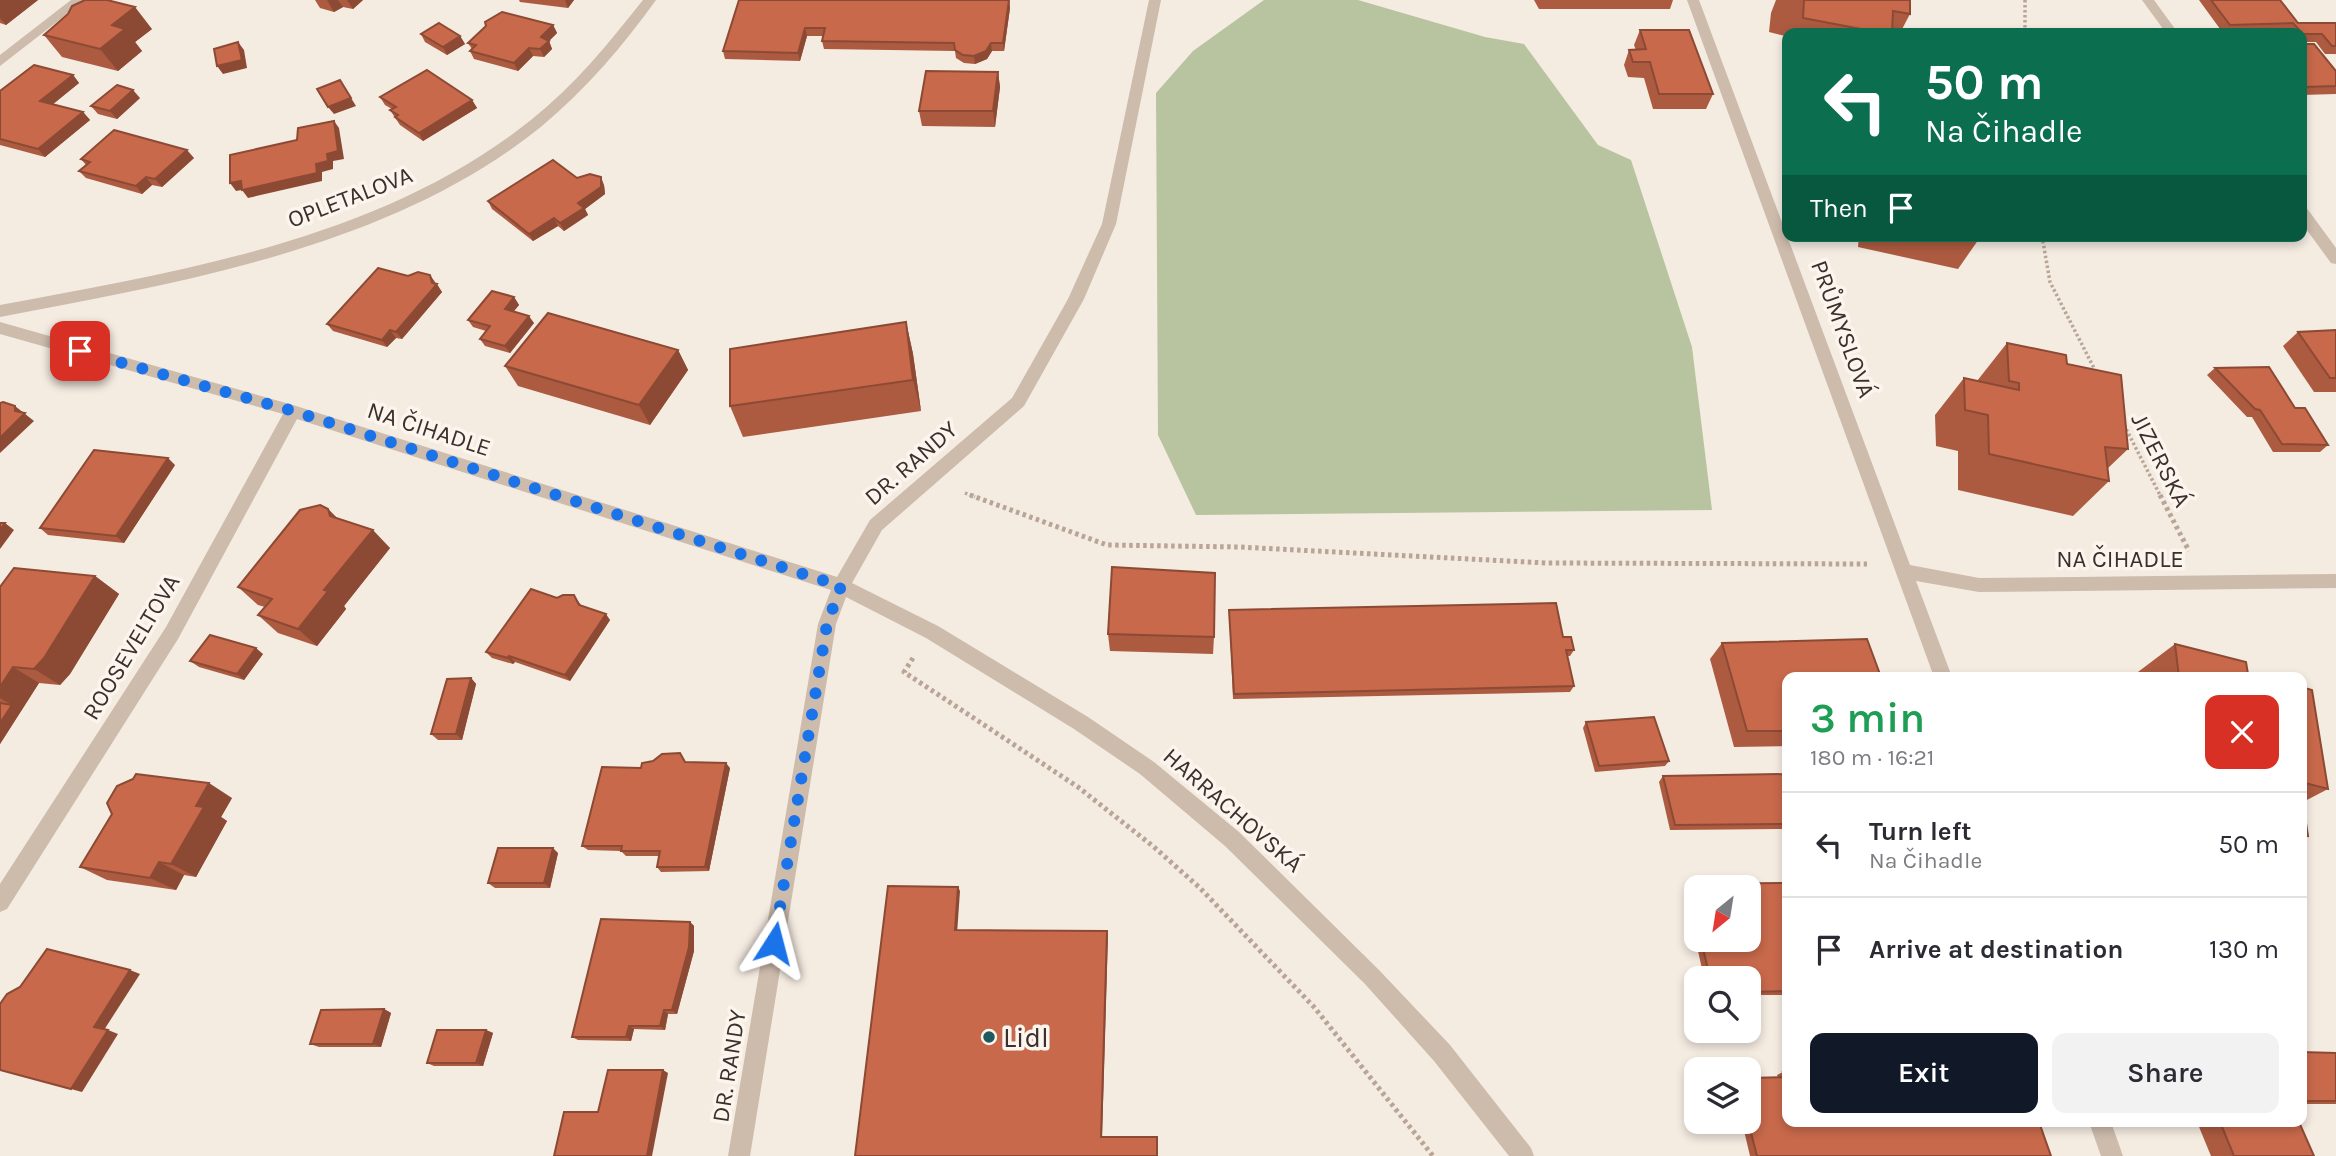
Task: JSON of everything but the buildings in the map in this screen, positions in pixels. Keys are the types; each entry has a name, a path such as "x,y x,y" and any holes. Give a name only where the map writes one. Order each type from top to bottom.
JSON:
{"street":[{"path":"0,62 79,0"},
{"name":"OPLETALOVA","path":"0,311 164,279 313,239 446,184 520,136 582,83 650,0"},
{"name":"DR. RANDY","path":"739,1156 827,624 841,586 876,525 1018,402 1076,299 1110,224 1155,0"},
{"name":"PRŮMYSLOVÁ","path":"1693,0 1782,239"},
{"path":"2148,0 2168,28"},
{"path":"2307,219 2336,259"},
{"name":"PRŮMYSLOVÁ","path":"1783,242 1941,672"},
{"name":"NA ČIHADLE","path":"0,328 293,411 841,586"},
{"name":"ROOSEVELTOVA","path":"0,902 172,633 293,411"},
{"name":"NA ČIHADLE","path":"1906,572 1979,585 2336,581"},
{"name":"HARRACHOVSKÁ","path":"841,586 932,632 1081,723 1147,768 1232,838 1372,977 1442,1053 1523,1156"},
{"path":"2102,1127 2112,1156"}],"path":[{"path":"2025,0 2025,28"},
{"path":"2043,242 2050,282 2100,379"},
{"name":"JIZERSKÁ","path":"2118,415 2206,583"},
{"path":"929,479 1107,545 1240,547 1546,563 1853,562 1906,572"},
{"path":"932,632 904,672 1078,787 1154,847 1200,888 1314,1007 1433,1156"}],"green space":[{"path":"1264,0 1358,0 1485,37 1524,44 1598,145 1631,160 1692,347 1712,510 1196,515 1158,435 1156,93 1193,51"}],"place":[{"name":"Lidl","path":"989,1037"}],"route":[{"path":"80,351 293,411 841,586 827,624 774,943"}]}
